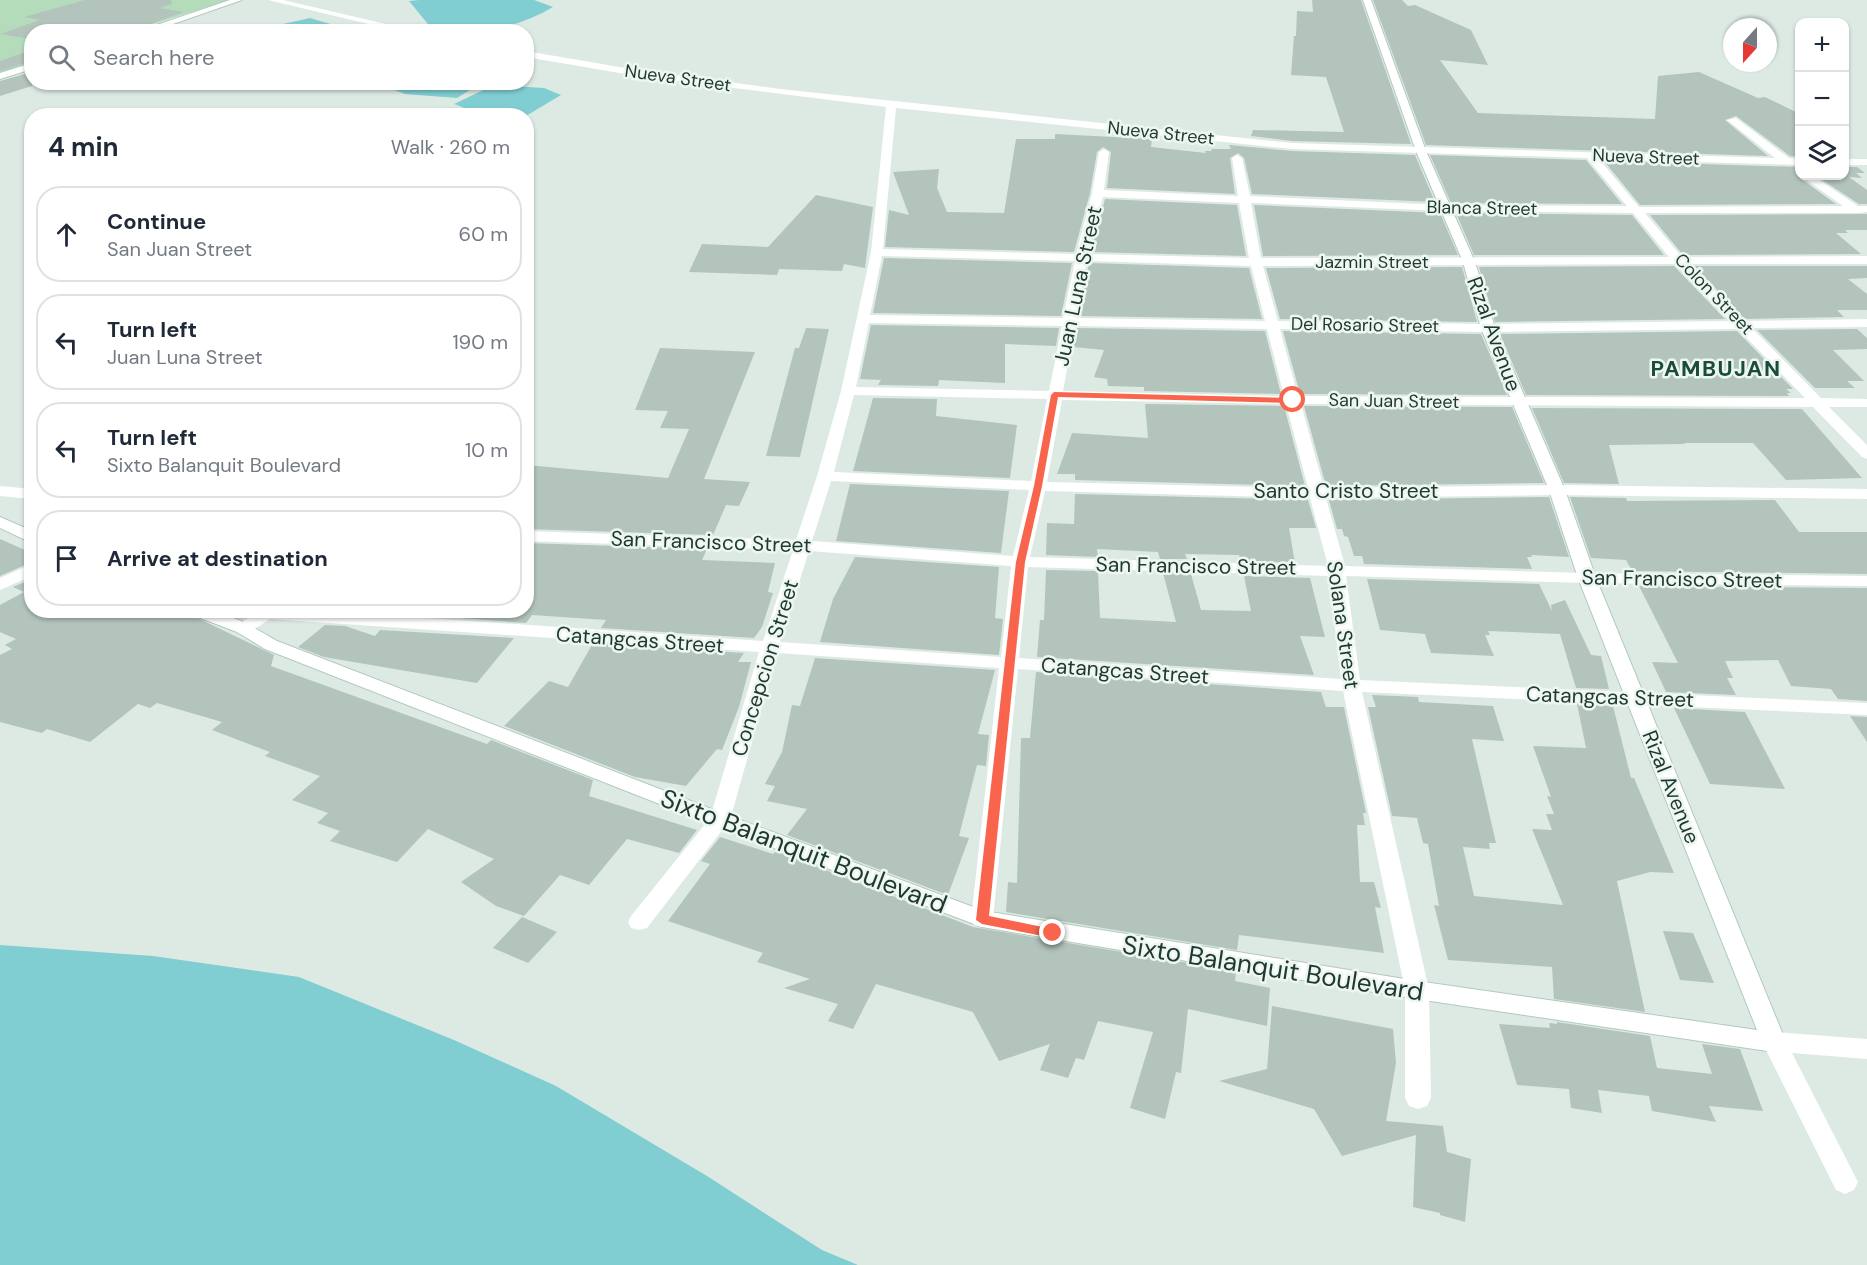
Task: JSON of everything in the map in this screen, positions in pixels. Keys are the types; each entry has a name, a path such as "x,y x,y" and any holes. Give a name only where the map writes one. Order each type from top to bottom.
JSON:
{"street":[{"path":"164,24 238,0"},
{"path":"272,0 380,24"},
{"name":"Rizal Avenue","path":"1367,0 1421,151 1469,262 1488,328 1557,490 1587,578 1634,697 1774,1042 1845,1182"},
{"name":"Nueva Street","path":"534,55 631,72 891,104 1281,145 1795,162"},
{"path":"0,76 24,68"},
{"name":"Concepcion Street","path":"639,922 720,820 769,649 825,476 848,391 877,252 891,104"},
{"path":"1732,120 1795,168"},
{"name":"Juan Luna Street","path":"982,920 1020,562 1038,486 1068,323 1098,193 1104,152"},
{"name":"Colon Street","path":"1591,156 1679,261 1742,323 1867,454"},
{"name":"Solana Street","path":"1237,158 1256,262 1337,569 1351,686 1416,990 1418,1098"},
{"path":"1849,162 1867,162"},
{"path":"1813,180 1862,209 1867,217"},
{"name":"Blanca Street","path":"1098,193 1444,208 1862,209"},
{"name":"Jazmin Street","path":"877,252 1256,262 1867,260"},
{"name":"Del Rosario Street","path":"862,319 1068,323 1271,323 1488,328 1867,322"},
{"name":"San Juan Street","path":"848,391 1293,400 1867,403"},
{"name":"Santo Cristo Street","path":"825,476 1038,486 1318,493 1557,490 1867,494"},
{"path":"0,491 24,493"},
{"path":"0,522 24,534"},
{"name":"San Francisco Street","path":"534,536 802,545 1020,562 1337,569 1587,578 1867,581"},
{"path":"0,585 24,573"},
{"name":"Sixto Balanquit Boulevard","path":"217,618 243,628 271,645 982,920 1416,990 1774,1042 1867,1049"},
{"name":"Catangcas Street","path":"243,628 259,618"},
{"name":"Catangcas Street","path":"337,618 769,649 1351,686 1867,709"}],"green space":[{"path":"0,0 229,0 153,24 24,24 24,66 0,74"}],"water":[{"path":"534,0 553,7 516,24 428,24 409,1"},
{"path":"310,18 330,24 283,24"},
{"path":"544,88 561,95 534,111 534,108 465,108 454,104 483,90"},
{"path":"394,90 470,90 457,98 405,94"},
{"path":"0,945 153,956 299,977 454,1040 556,1086 707,1176 822,1250 858,1265 0,1265"}],"building":[{"path":"85,0 171,0 172,4 159,8 184,12 150,24 29,24 40,20 24,17"},
{"path":"1312,0 1361,0 1411,144 1292,141 1251,136 1253,130 1344,132 1326,77 1291,75 1297,11 1313,12"},
{"path":"1373,0 1402,0 1408,6 1415,5 1471,30 1488,65 1440,60 1478,113 1655,119 1658,76 1699,72 1758,98 1765,97 1795,112 1795,156 1790,156 1736,116 1725,120 1768,156 1426,145"},
{"path":"24,26 24,38 0,34"},
{"path":"24,53 24,64 0,71 0,61"},
{"path":"24,74 24,88 0,96 0,81"},
{"path":"1055,134 1152,139 1151,147 1206,153 1205,151 1212,151 1211,149 1231,149 1229,145 1292,151 1415,155 1435,202 1252,194 1244,158 1238,153 1230,158 1235,194 1107,188 1111,152 1103,147 1097,152 1090,193 1074,252 885,247 889,210 909,215 893,172 939,169 937,188 947,212 1004,213 1016,139 1055,139"},
{"path":"1430,155 1586,160 1622,204 1451,203"},
{"path":"1604,161 1795,167 1795,180 1803,180 1836,204 1640,205"},
{"path":"1849,167 1857,167 1865,173 1856,173 1862,178 1849,177"},
{"path":"1849,177 1867,190 1867,204 1859,204 1822,180 1849,180"},
{"path":"816,195 873,207 865,268 844,264 842,271 779,269 777,275 689,272 702,244 768,247"},
{"path":"1105,199 1237,205 1246,256 1091,252"},
{"path":"1254,205 1440,213 1458,255 1263,256"},
{"path":"1456,213 1632,215 1664,255 1474,255"},
{"path":"1867,214 1867,230 1845,230 1848,233 1836,233 1861,254 1683,255 1650,215"},
{"path":"884,258 1072,263 1061,316 873,313"},
{"path":"1089,263 1249,268 1262,319 1079,316"},
{"path":"1674,266 1725,319 1495,322 1479,267"},
{"path":"1694,266 1867,266 1867,278 1848,279 1867,294 1867,310 1837,310 1844,317 1745,319"},
{"path":"1462,267 1477,322 1280,319 1266,268"},
{"path":"871,325 1059,328 1056,346 1005,344 1005,383 939,380 938,386 878,385 881,380 860,379"},
{"path":"806,328 829,329 800,457 766,456 795,348 799,348"},
{"path":"1077,328 1265,331 1281,394 1144,391 1144,387 1108,386 1107,379 1094,377 1104,350 1073,347"},
{"path":"1857,329 1867,338 1867,349 1833,350 1864,381 1847,381 1855,388 1815,388 1757,330"},
{"path":"1283,331 1481,334 1507,395 1300,394"},
{"path":"1737,331 1793,389 1786,389 1791,393 1787,393 1789,396 1526,395 1500,334"},
{"path":"660,348 755,352 704,479 750,482 739,506 726,505 713,535 534,529 534,466 668,478 689,429 660,428 668,411 635,410"},
{"path":"873,398 937,399 936,416 1017,425 1010,478 853,471"},
{"path":"1145,404 1284,406 1305,486 1075,480 1075,474 1057,474 1072,433 1148,438"},
{"path":"1304,406 1512,407 1544,483 1326,486"},
{"path":"1532,408 1802,409 1862,478 1786,480 1753,443 1684,443 1609,445 1619,484 1564,483"},
{"path":"850,484 1009,491 1001,553 836,541"},
{"path":"1075,494 1308,500 1316,528 1289,528 1295,563 1241,561 1239,555 1185,554 1187,559 1160,559 1158,552 1097,549 1098,557 1046,555 1047,523 1074,524"},
{"path":"1549,497 1569,557 1531,555 1532,557 1527,557 1532,569 1364,564 1362,556 1354,556 1348,537 1344,536 1342,529 1337,529 1329,500"},
{"path":"1570,497 1626,498 1627,501 1775,500 1799,532 1867,532 1867,574 1632,571 1626,560 1591,558"},
{"path":"0,539 24,550 24,566 0,576"},
{"path":"534,543 707,549 702,560 775,563 768,592 773,593 762,627 754,638 601,628 606,620 534,615"},
{"path":"855,557 999,567 995,618 1003,619 999,655 820,642 833,599"},
{"path":"1046,570 1098,571 1100,618 1176,622 1163,573 1191,574 1201,610 1251,611 1244,576 1310,578 1325,637 1300,636 1314,675 1037,657 1040,620 1044,620"},
{"path":"1367,579 1539,584 1552,611 1551,605 1565,600 1591,655 1601,656 1609,689 1576,688 1560,634 1488,631 1490,635 1485,635 1494,656 1431,653 1425,634 1380,630"},
{"path":"24,582 24,592 13,587"},
{"path":"1639,586 1867,588 1867,701 1838,699 1831,689 1791,686 1778,660 1725,661 1733,678 1727,678 1736,695 1666,692 1652,662 1678,663"},
{"path":"24,592 24,618 198,618 274,655 271,666 487,744 491,740 593,780 589,796 697,830 679,853 627,839 589,885 560,875 524,916 496,906 461,882 494,859 428,829 397,862 330,841 340,831 317,823 328,813 292,800 320,776 265,756 270,752 212,730 222,722 157,703 150,708 138,704 90,742 47,729 42,733 0,722 0,655 12,649 5,645 16,639 0,632 0,605"},
{"path":"459,618 530,618 526,623"},
{"path":"325,625 345,626 375,636 380,630 514,638 477,683 324,657 298,647"},
{"path":"593,643 744,653 738,662 751,662 739,707 722,750 717,749 686,786 635,777 504,726 549,681 568,687"},
{"path":"815,658 995,670 978,734 989,735 986,766 977,765 959,836 969,838 948,895 787,835 807,809 767,801 775,786 765,784 782,752 792,705 800,706"},
{"path":"1036,672 1321,692 1326,707 1344,707 1366,813 1363,813 1365,825 1357,825 1360,882 1374,882 1381,908 1375,907 1384,953 1239,935 1237,950 1006,912 1008,882 1017,883 1021,738 1030,738"},
{"path":"1372,695 1418,697 1419,702 1493,706 1504,741 1472,739 1496,843 1489,843 1490,849 1463,847 1474,896 1563,905 1532,829 1552,830 1546,814 1554,814 1547,796 1551,797 1533,746 1586,748 1577,704 1613,706 1631,778 1634,778 1674,873 1650,872 1617,881 1645,1012 1554,999 1552,967 1448,960 1434,905 1439,906 1428,844 1423,843 1417,818 1392,816 1368,707 1376,707"},
{"path":"1674,708 1745,712 1785,789 1710,784"},
{"path":"1850,716 1867,717 1867,742"},
{"path":"720,837 773,854 776,851 973,927 1236,971 1235,981 1270,988 1267,1026 1188,1009 1181,1073 1176,1072 1165,1119 1130,1108 1153,1032 1098,1021 1084,1060 1076,1058 1068,1078 1040,1070 1050,1044 999,1061 973,1012 876,984 853,1029 828,1021 838,1004 784,988 810,979 757,962 763,953 668,921 710,864 701,861"},
{"path":"522,917 557,932 528,963 493,948"},
{"path":"1663,931 1693,933 1714,983 1680,980"},
{"path":"1272,1006 1393,1029 1396,1063 1386,1121 1443,1126 1447,1152 1471,1159 1465,1222 1413,1207 1416,1135 1342,1156 1314,1109 1219,1081 1267,1069"},
{"path":"1557,1022 1650,1036 1657,1068 1712,1074 1702,1044 1740,1049 1763,1111 1709,1106 1716,1122 1652,1111 1649,1096 1598,1090 1602,1113 1571,1108 1569,1089 1517,1085 1499,1024 1550,1028 1549,1023 1557,1024"}],"district":[{"name":"PAMBUJAN","path":"1716,368"}],"route":[{"path":"1053,933 982,920 1020,562 1038,486 1054,395 1293,400"}]}
